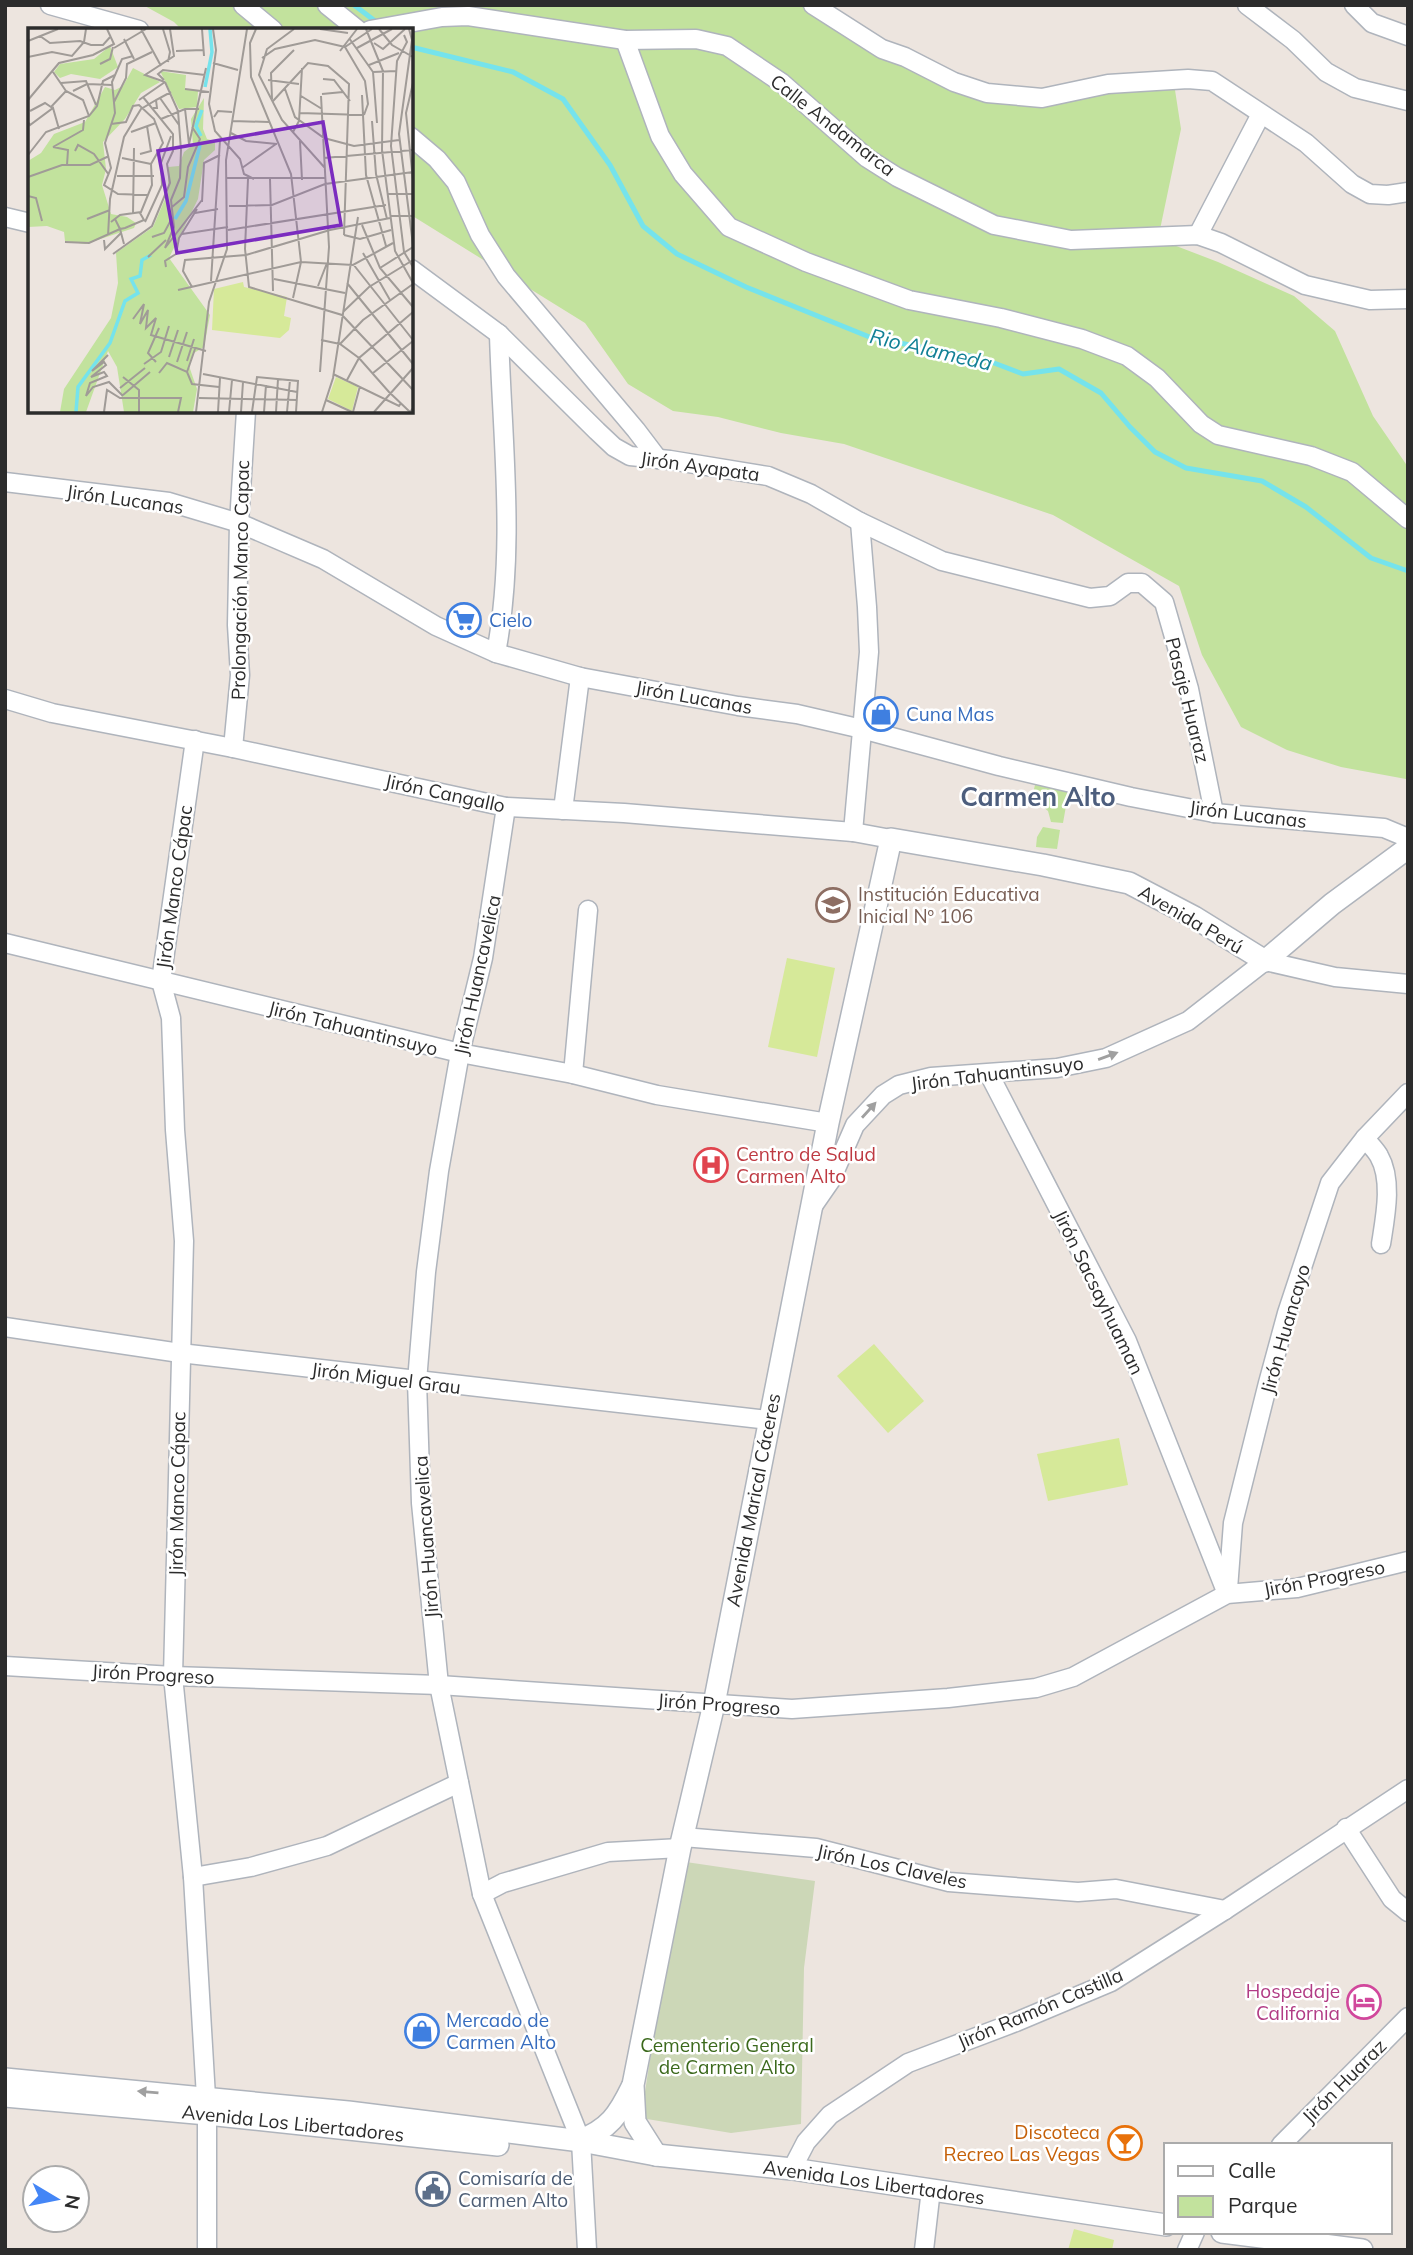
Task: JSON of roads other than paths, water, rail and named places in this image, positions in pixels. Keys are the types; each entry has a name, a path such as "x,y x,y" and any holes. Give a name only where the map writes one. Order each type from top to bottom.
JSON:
{"street":[{"path":"50,5 133,28"},
{"path":"243,5 271,28"},
{"path":"327,5 356,28"},
{"path":"813,5 882,49 954,82 987,93 1042,98 1108,84 1202,79 1212,81 1306,144 1352,184 1370,194 1408,192"},
{"path":"1247,5 1293,40 1326,72 1355,88 1408,101"},
{"path":"1354,5 1372,23 1408,36"},
{"name":"Calle Andamarca","path":"378,28 446,11 625,40 696,39 727,46 782,83 867,158 897,177 994,225 1071,240 1198,235 1221,243 1305,285 1370,300 1408,299"},
{"path":"625,40 660,136 683,174 729,227 806,262 909,300 1082,338 1127,356 1157,378 1201,424 1218,435 1311,456 1352,472 1408,519"},
{"path":"1198,235 1261,114"},
{"path":"413,139 437,159 456,182 480,235 506,276 658,459"},
{"path":"5,216 28,222"},
{"name":"Jirón Ayapata","path":"413,270 499,334 614,447 630,456 768,476 811,494 860,522 942,561 1090,598 1110,596 1128,583 1142,583 1154,591"},
{"path":"496,653 504,611 507,543 499,334"},
{"name":"Prolongación Manco Capac","path":"233,748 240,676 237,625 239,523 246,413"},
{"name":"Jirón Lucanas","path":"5,482 169,502 239,523 323,559 436,626 496,653 580,677 797,714 1131,797 1214,813 1384,828 1408,838"},
{"path":"852,832 869,652 860,522"},
{"name":"Pasaje Huaraz","path":"1154,591 1164,602 1189,689 1214,813"},
{"path":"563,810 580,677"},
{"name":"Jirón Cangallo","path":"5,699 52,713 195,740 506,807 852,832 891,839"},
{"name":"Jirón Manco Cápac","path":"195,740 161,981 171,1018 184,1241 173,1676 193,1877 206,2106 207,2250"},
{"name":"Jirón Huancavelica","path":"506,807 483,958 460,1053 439,1171 426,1272 417,1381 421,1503 439,1685 482,1894 581,2141 587,2250"},
{"name":"Avenida Perú","path":"891,839 1129,883 1194,917 1265,961 1335,977 1408,984"},
{"name":"Avenida Marical Cáceres","path":"656,2155 635,2122 633,2085 681,1842 713,1704 828,1123 891,839"},
{"path":"1265,961 1332,904 1408,848"},
{"path":"573,1074 588,910"},
{"name":"Jirón Tahuantinsuyo","path":"5,943 460,1053 573,1074 657,1095 828,1123"},
{"name":"Jirón Tahuantinsuyo","path":"810,1211 831,1180 855,1125 883,1095 899,1085 931,1077 1057,1068 1106,1058 1188,1021 1265,961"},
{"name":"Jirón Sacsayhuaman","path":"989,1074 1126,1341 1227,1594"},
{"name":"Jirón Huancayo","path":"1227,1594 1234,1523 1268,1383 1287,1313 1330,1183 1365,1138 1408,1093"},
{"path":"1365,1138 1380,1157 1386,1182 1381,1244"},
{"name":"Jirón Miguel Grau","path":"5,1327 180,1353 768,1420"},
{"name":"Jirón Progreso","path":"5,1667 439,1685 792,1709 948,1699 1036,1688 1073,1677 1227,1594 1297,1588 1408,1562"},
{"path":"193,1877 251,1867 327,1846 458,1783"},
{"name":"Jirón Ramón Castilla","path":"792,2169 806,2142 830,2115 908,2063 1111,1982 1408,1789"},
{"path":"1346,1828 1392,1899 1408,1912"},
{"name":"Jirón Los Claveles","path":"482,1894 503,1883 608,1852 681,1842 817,1848 949,1882 1078,1892 1116,1889 1225,1910"},
{"name":"Jirón Huaraz","path":"1283,2143 1408,2017"},
{"name":"Avenida Los Libertadores","path":"5,2079 537,2149 581,2141 656,2155 792,2169 1164,2225"},
{"path":"581,2141 601,2130 618,2115 633,2085"},
{"name":"Avenida Los Libertadores","path":"5,2096 206,2106"},
{"path":"924,2250 931,2189"},
{"path":"1187,2250 1194,2234"},
{"path":"1238,2234 1362,2250"}],"waterway":[{"name":"Rio Alameda","path":"354,5 379,24"},
{"name":"Rio Alameda","path":"413,47 513,72 563,99 610,165 643,226 677,254 746,287 872,338 981,358 1023,374 1059,369 1101,393 1155,452 1186,468 1262,481 1306,507 1371,558 1408,571"}],"place":[{"name":"Cielo","path":"464,620"},
{"name":"Cuna Mas","path":"881,714"},
{"name":"Institución Educativa Inicial Nº 106","path":"833,905"},
{"name":"Centro de Salud Carmen Alto","path":"711,1165"},
{"name":"Hospedaje California","path":"1364,2002"},
{"name":"Mercado de Carmen Alto","path":"422,2031"},
{"name":"Discoteca Recreo Las Vegas","path":"1125,2143"},
{"name":"Comisaría de Carmen Alto","path":"433,2189"}],"district":[{"name":"Carmen Alto","path":"1038,797"}],"park label":[{"name":"Cementerio General de Carmen Alto","path":"727,2056"}]}
